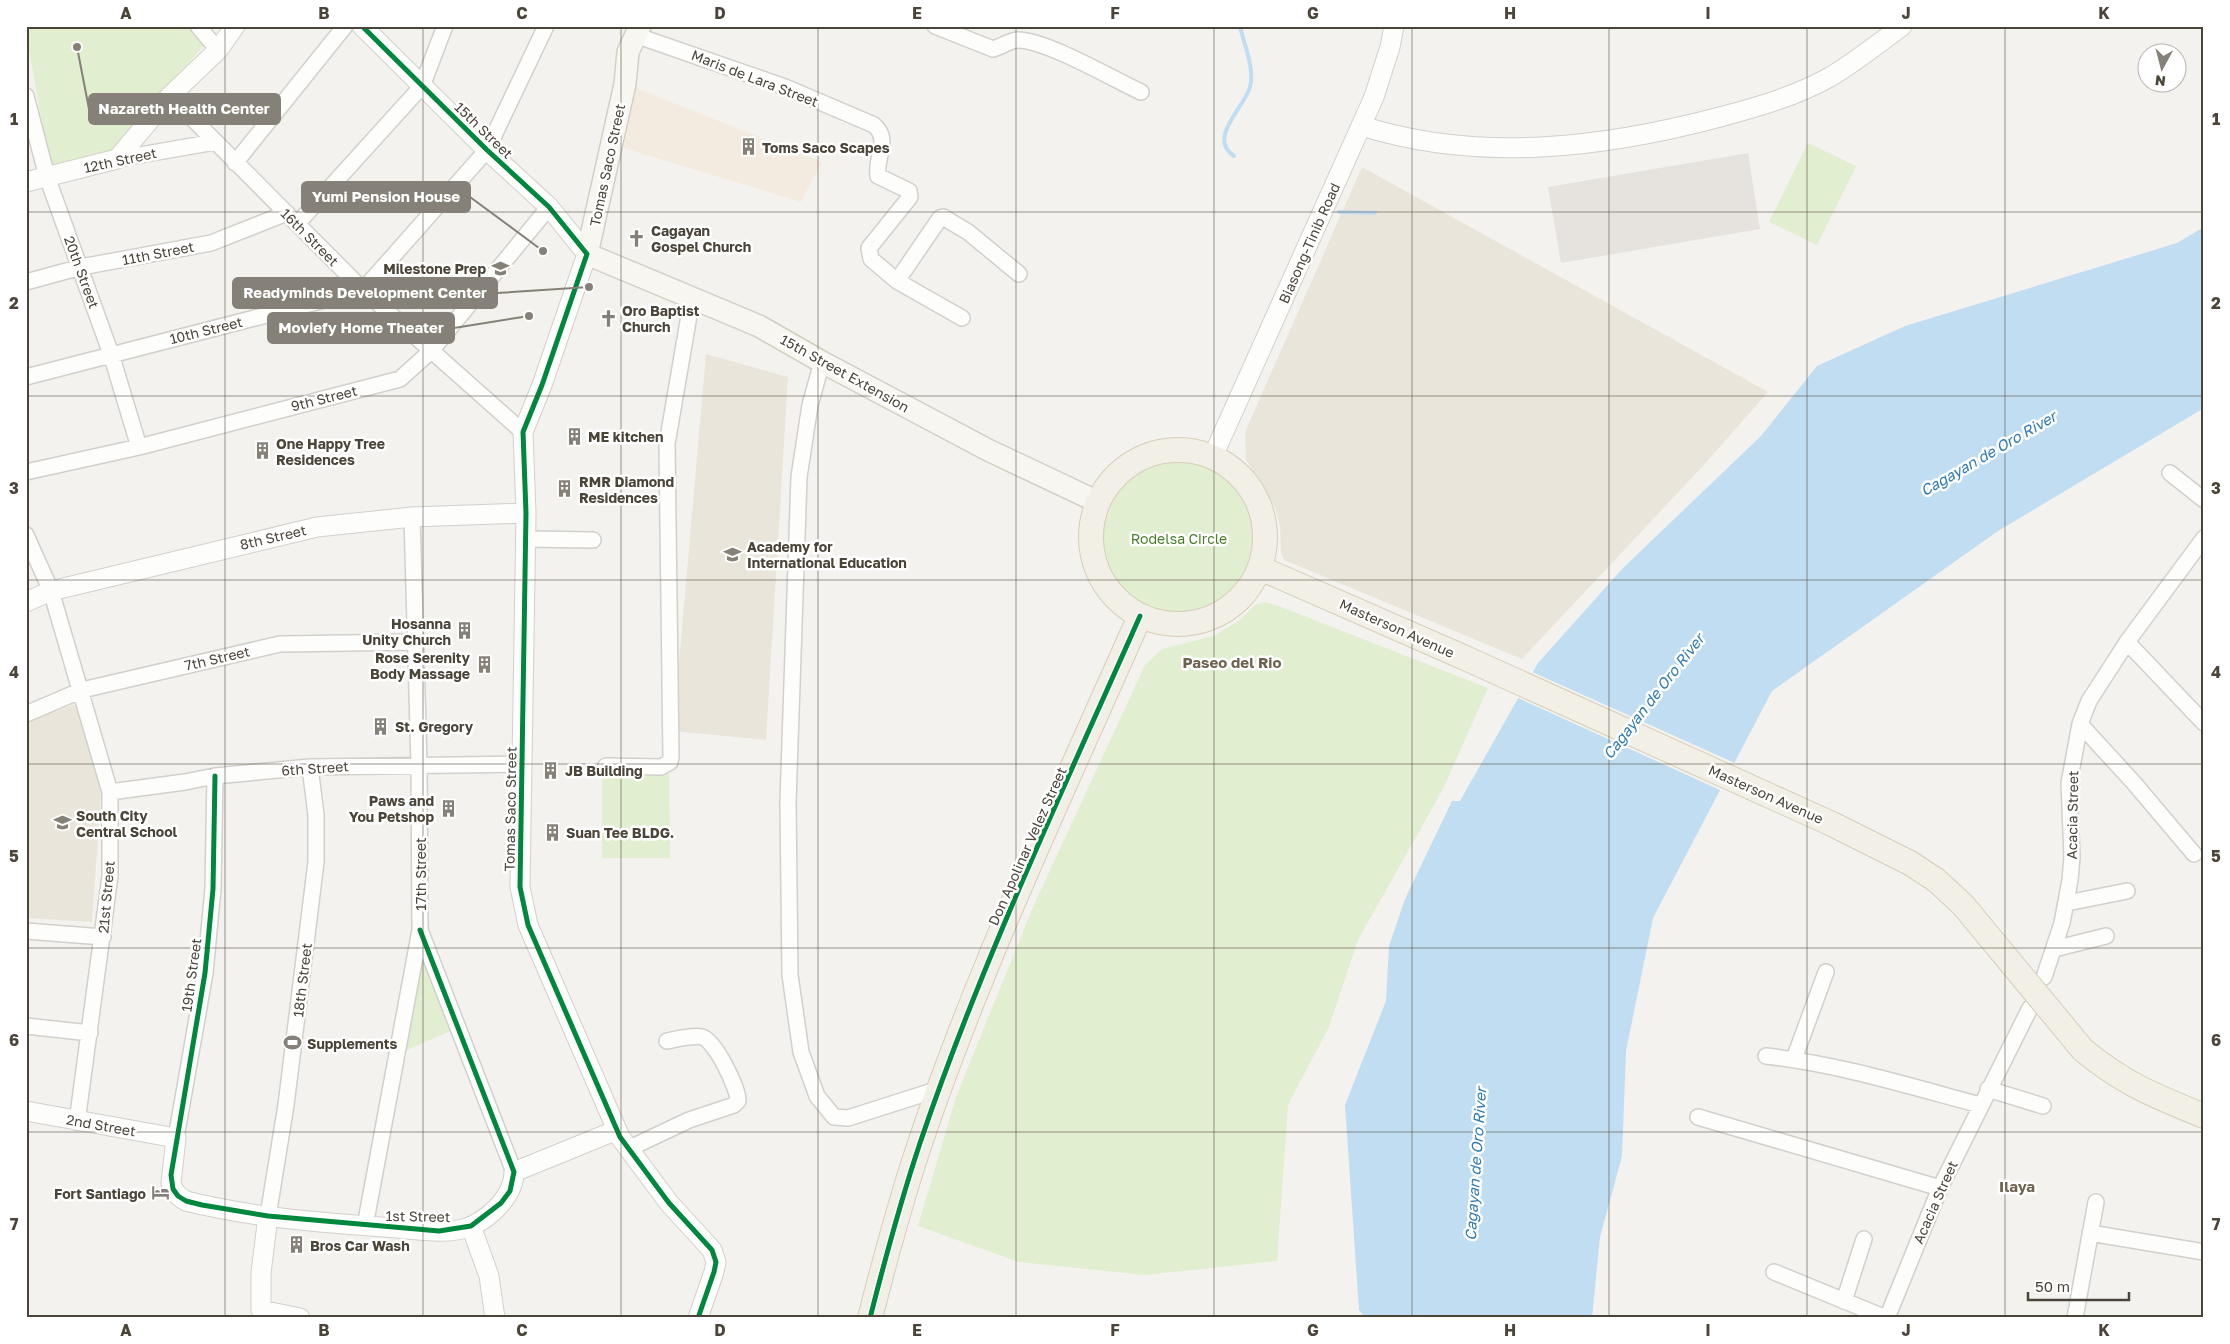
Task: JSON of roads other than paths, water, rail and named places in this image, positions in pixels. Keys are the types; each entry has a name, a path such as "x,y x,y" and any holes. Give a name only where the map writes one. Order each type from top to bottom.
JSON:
{"main road":[{"name":"Tomas Saco Street","path":"587,254 622,94 628,52 638,31"},
{"name":"15th Street Extension","path":"587,254 759,326 822,362 988,450 1098,502"},
{"path":"1182,449 1212,456 1224,462 1245,480 1259,503 1266,529 1266,543 1255,580 1239,600 1206,620 1181,624 1160,622 1140,616 1124,606 1112,594 1098,572 1091,547 1094,517 1098,502 1110,482 1120,472 1142,458 1182,449"},
{"name":"Masterson Avenue","path":"1260,568 1463,657 1832,824 1910,863 1936,880 1963,905 2083,1050 2122,1079 2144,1092 2204,1116"},
{"name":"Don Apolinar Velez Street","path":"870,1318 902,1201 939,1089 998,939 1140,616"}],"street":[{"path":"198,26 218,50"},
{"path":"116,160 170,96 218,50 235,26"},
{"path":"236,163 345,26"},
{"name":"15th Street","path":"362,26 487,150 549,207 587,254"},
{"name":"11th Street","path":"26,282 81,267 211,243 292,218 422,86 445,26"},
{"path":"363,290 487,150 546,26"},
{"path":"935,26 993,49 1013,40 1034,43 1053,49 1141,92"},
{"name":"Biasong-Tinib Road","path":"1212,456 1362,126 1383,74 1394,26"},
{"path":"1362,126 1447,145 1496,149 1536,149 1650,134 1788,97 1831,76 1902,26"},
{"name":"Maris de Lara Street","path":"638,31 785,87 874,125 883,137 878,176 909,191 910,197 869,248 871,259 897,280"},
{"name":"20th Street","path":"26,96 46,177 81,267 111,354 139,446"},
{"name":"16th Street","path":"170,96 363,290 523,432"},
{"name":"12th Street","path":"26,182 116,160 215,142"},
{"name":"9th Street","path":"26,472 139,446 400,378 431,351 549,207"},
{"path":"962,318 897,280 940,218 943,217 968,232 1019,274"},
{"name":"Tomas Saco Street","path":"587,254 542,385 523,432 526,539 520,887 528,925 628,1149 669,1203 712,1250 716,1262 714,1272 698,1318"},
{"name":"10th Street","path":"26,377 363,290"},
{"path":"606,766 661,767 670,762 671,757 667,444 692,298"},
{"path":"822,362 810,405 799,477 788,802 790,976 796,1026 801,1052 817,1096 834,1117 848,1118 939,1089"},
{"path":"2170,473 2204,500"},
{"name":"8th Street","path":"26,602 51,591 316,527 412,517 526,513"},
{"name":"17th Street","path":"365,1226 420,930 419,764 412,517"},
{"name":"21st Street","path":"26,535 51,591 82,690 110,792 110,876 77,1122"},
{"name":"Acacia Street","path":"2044,977 2067,904 2072,857 2069,783 2080,724 2089,701 2127,642 2204,538"},
{"path":"526,539 593,540"},
{"name":"7th Street","path":"26,714 82,690 280,644 415,642"},
{"path":"2127,642 2204,722"},
{"path":"2080,724 2134,783 2194,854"},
{"name":"6th Street","path":"110,792 215,776 310,767 521,764"},
{"name":"18th Street","path":"300,1318 261,1310 261,1273 286,1105 316,862 316,815 310,767"},
{"name":"19th Street","path":"171,1175 205,973 213,889 215,776"},
{"path":"2067,904 2127,891"},
{"path":"26,930 103,937"},
{"path":"420,930 514,1172 618,1130"},
{"path":"2054,949 2106,936"},
{"path":"1794,1059 1826,972"},
{"name":"Acacia Street","path":"1886,1318 1940,1188 2030,1008"},
{"path":"26,1026 90,1033"},
{"path":"628,1149 688,1120 734,1105 738,1101 737,1092 716,1049 709,1040 697,1036 667,1040"},
{"path":"1766,1056 1794,1059 1886,1080 1980,1105"},
{"path":"1988,1089 2043,1106"},
{"name":"2nd Street","path":"26,1111 77,1122 176,1138"},
{"path":"1698,1116 1940,1188"},
{"name":"1st Street","path":"171,1175 173,1190 186,1201 268,1216 439,1231 471,1226 507,1197 514,1172"},
{"path":"2076,1318 2096,1202"},
{"path":"471,1226 489,1276 495,1318"},
{"path":"2090,1233 2204,1252"},
{"path":"1844,1301 1864,1239"},
{"path":"1774,1272 1886,1318"}],"water":[{"name":"Cagayan de Oro River","path":"2204,227 2204,408 1998,531 1772,691 1653,918 1626,1051 1622,1156 1600,1237 1592,1318 1366,1318 1359,1310 1345,1105 1386,1001 1389,946 1405,899 1452,801 1460,801 1538,663 1623,568 1761,436 1817,366 1905,326 2177,243"}],"waterway":[{"path":"1234,156 1227,149 1224,141 1226,132 1250,87 1251,80 1250,64 1240,26"},
{"path":"1339,212 1375,213"}],"place":[{"name":"Nazareth Health Center","path":"77,47"},
{"name":"Toms Saco Scapes","path":"748,147"},
{"name":"Cagayan Gospel Church","path":"637,238"},
{"name":"Yumi Pension House","path":"543,251"},
{"name":"Milestone Prep","path":"500,268"},
{"name":"Readyminds Development Center","path":"589,287"},
{"name":"Moviefy Home Theater","path":"529,316"},
{"name":"Oro Baptist Church","path":"608,318"},
{"name":"ME kitchen","path":"574,436"},
{"name":"One Happy Tree Residences","path":"262,451"},
{"name":"RMR Diamond Residences","path":"565,489"},
{"name":"Academy for International Education","path":"733,554"},
{"name":"Hosanna Unity Church","path":"465,631"},
{"name":"Rose Serenity Body Massage","path":"484,665"},
{"name":"St. Gregory","path":"381,726"},
{"name":"JB Building","path":"551,770"},
{"name":"Paws and You Petshop","path":"448,808"},
{"name":"South City Central School","path":"62,823"},
{"name":"Suan Tee BLDG.","path":"552,832"},
{"name":"Supplements","path":"293,1043"},
{"name":"Fort Santiago","path":"160,1193"},
{"name":"Bros Car Wash","path":"296,1245"}],"district":[{"name":"Paseo del Rio","path":"1232,662"},
{"name":"Ilaya","path":"2017,1186"}],"park label":[{"name":"Rodelsa Circle","path":"1179,538"}]}
